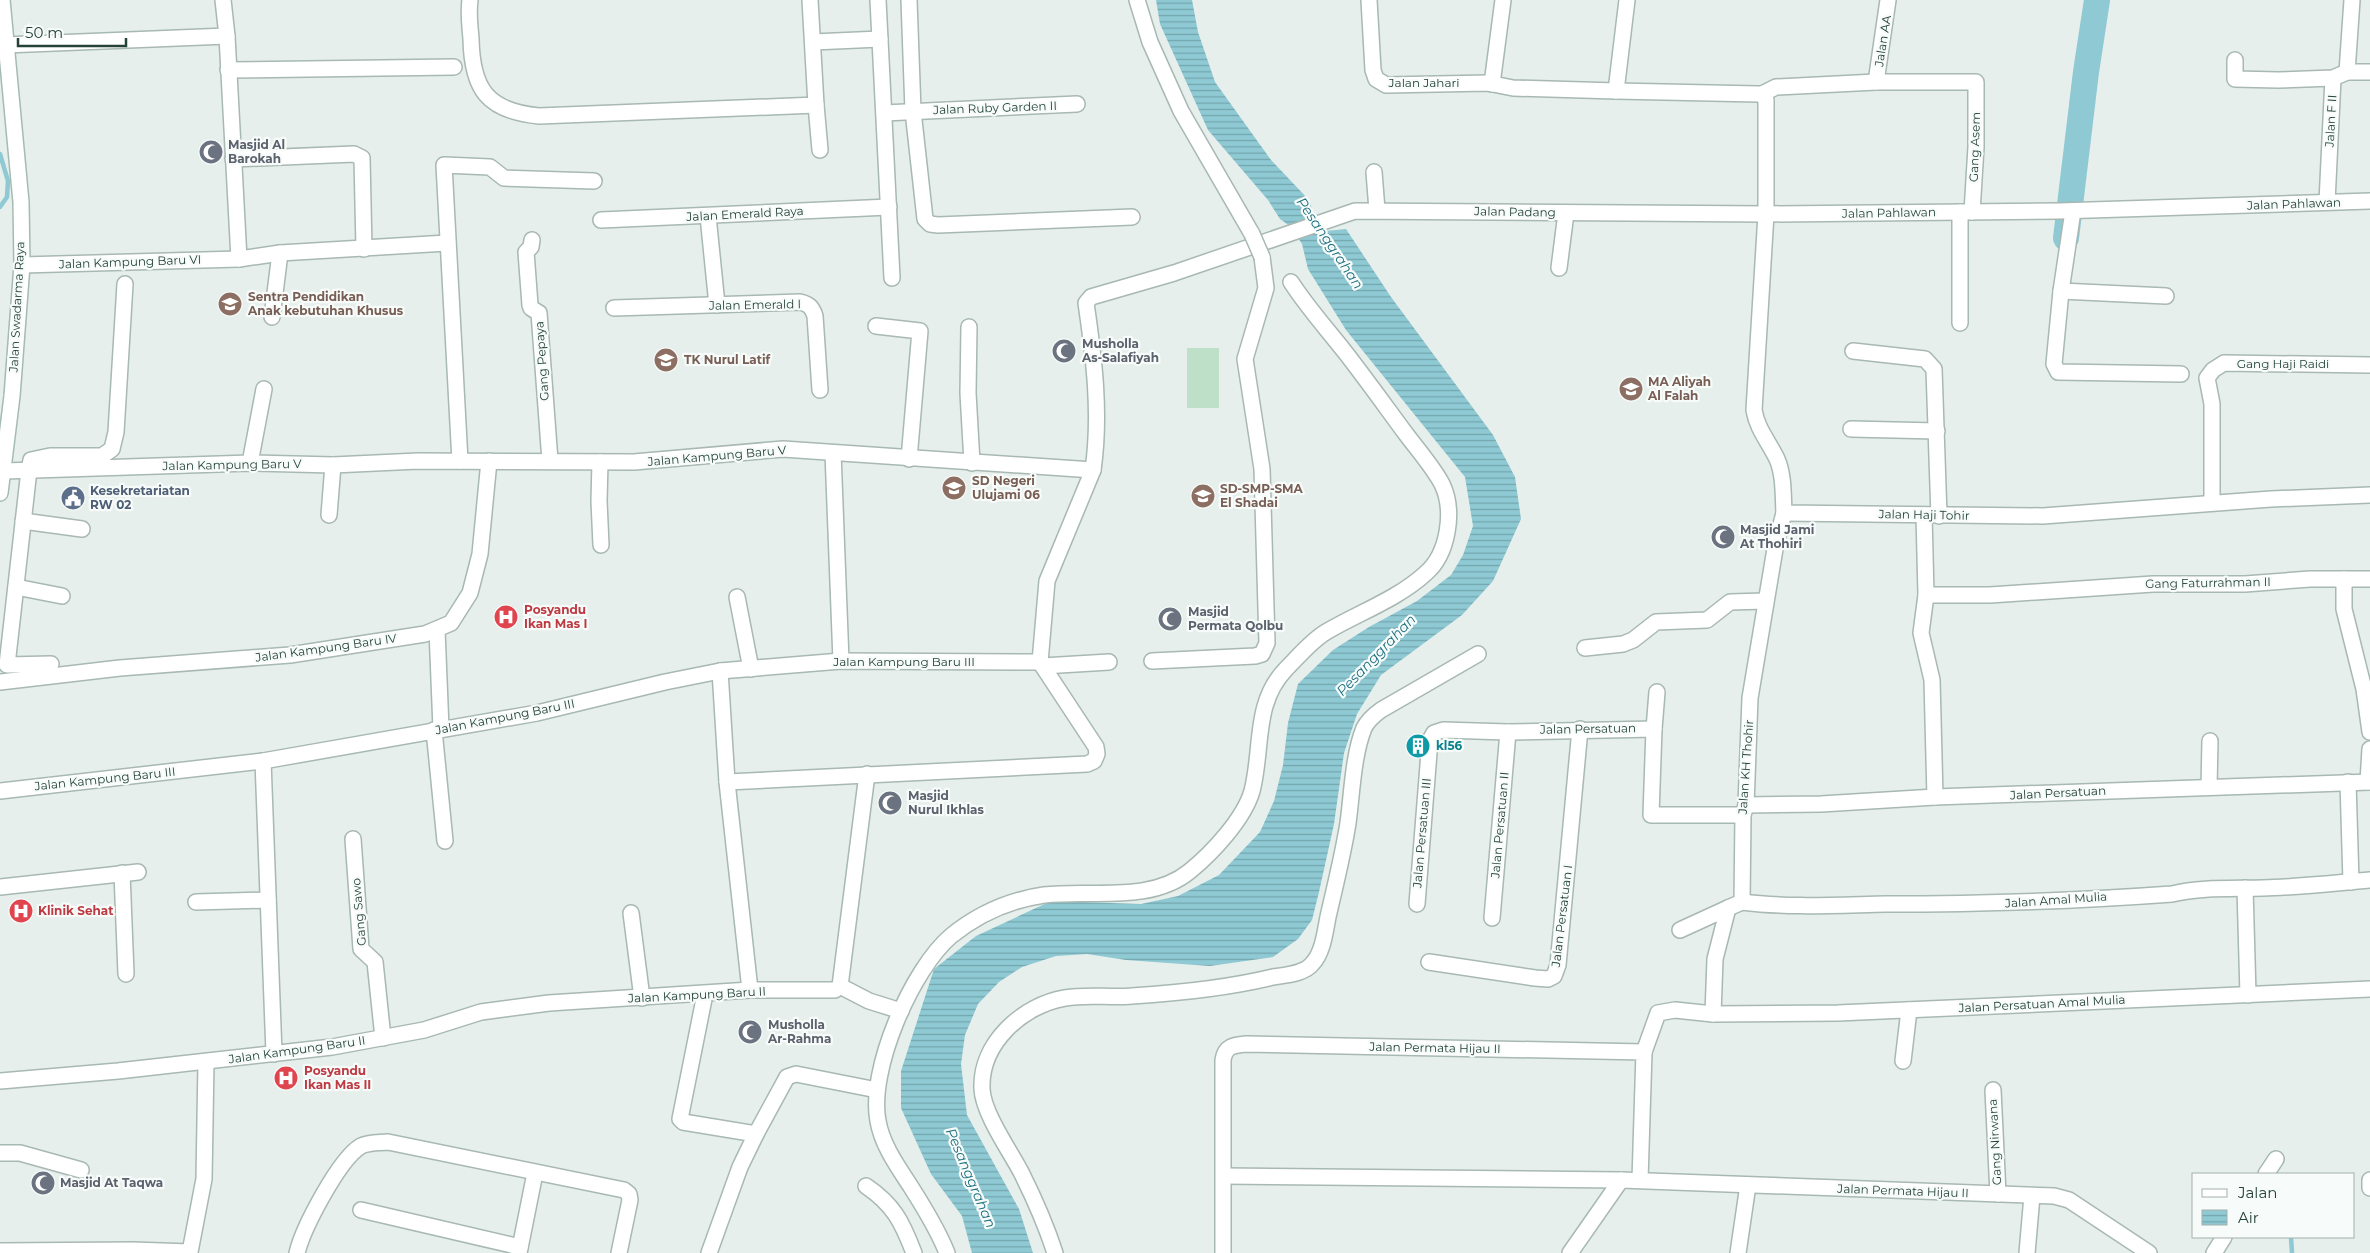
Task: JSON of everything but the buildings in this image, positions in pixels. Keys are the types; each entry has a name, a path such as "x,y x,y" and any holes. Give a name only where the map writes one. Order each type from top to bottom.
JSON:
{"street":[{"name":"Jalan Swadarma Raya","path":"0,493 4,471 22,265 21,202 4,53 2,0"},
{"path":"222,0 227,36 239,259"},
{"path":"470,0 471,64 476,79 491,100 505,109 520,114 539,116 816,105"},
{"path":"810,0 820,150"},
{"path":"878,0 892,278"},
{"path":"909,0 913,111 922,212 930,224 938,226 1132,217"},
{"path":"1136,0 1150,42 1181,110 1252,234 1262,258 1266,288 1246,349 1245,358 1262,469 1267,643 1262,654 1255,656 1152,661"},
{"name":"Jalan Jahari","path":"1369,0 1373,70 1376,79 1386,85 1492,84 1513,88 1616,91"},
{"path":"1492,84 1503,0"},
{"path":"1627,0 1616,91 1762,94 1776,87 1876,82"},
{"name":"Jalan AA","path":"1876,82 1888,0"},
{"name":"Jalan F II","path":"2327,202 2340,75 2352,0"},
{"path":"4,53 227,36"},
{"path":"813,42 880,39"},
{"path":"2235,60 2236,79 2278,80 2370,72"},
{"path":"228,70 454,67"},
{"name":"Gang Asem","path":"1876,82 1976,82 1976,147 1966,212 1960,323"},
{"path":"1762,94 1766,100 1766,214 1754,410 1758,426 1777,460 1781,472 1784,513"},
{"name":"Jalan Ruby Garden II","path":"884,113 1077,104"},
{"path":"233,158 354,154 362,158 364,249"},
{"path":"460,461 443,172 446,164 490,167 504,178 594,181"},
{"path":"1374,172 1377,210"},
{"name":"Jalan Pahlawan","path":"1766,214 2068,211 2370,201"},
{"name":"Jalan Emerald Raya","path":"601,220 888,207"},
{"name":"Jalan Padang","path":"1093,470 1097,427 1096,384 1086,303 1089,298 1174,273 1342,214 1377,210 1766,214"},
{"path":"2068,211 2054,364 2058,372 2181,374"},
{"path":"1560,268 1566,213"},
{"path":"708,216 717,305"},
{"name":"Gang Pepaya","path":"532,240 531,247 526,252 530,305 531,308 539,313 550,461"},
{"name":"Jalan Kampung Baru VI","path":"22,265 239,259 280,253 447,243"},
{"path":"272,317 280,253"},
{"path":"947,1253 938,1231 884,1141 877,1119 877,1090 883,1058 902,1011 925,966 950,937 988,911 1022,899 1046,894 1108,894 1141,890 1161,886 1188,873 1230,831 1243,813 1251,794 1260,722 1267,697 1283,672 1322,634 1411,584 1426,573 1435,563 1444,543 1448,524 1443,486 1349,356 1291,282"},
{"path":"51,664 7,665 29,470 31,460 50,456 102,456 112,449 116,432 125,284"},
{"path":"2061,291 2166,296"},
{"name":"Jalan Emerald I","path":"614,308 800,302 807,304 813,309 815,316 820,390"},
{"path":"876,326 920,331 909,459"},
{"path":"969,328 968,393 972,463"},
{"path":"1853,351 1925,359 1934,369 1940,516"},
{"name":"Gang Haji Raidi","path":"2212,502 2212,404 2207,378 2213,370 2224,363 2370,365"},
{"path":"250,463 264,389"},
{"path":"1851,429 1937,431"},
{"name":"Jalan Kampung Baru V","path":"4,471 250,463 333,465 460,461 656,461 766,450 1093,470"},
{"path":"833,453 841,661"},
{"name":"Jalan Kampung Baru IV","path":"0,682 120,668 290,655 425,634 437,630 451,623 470,593 480,554 489,461"},
{"path":"600,462 601,545"},
{"path":"328,515 333,465"},
{"path":"727,782 1087,764 1094,761 1097,754 1096,747 1041,664 1047,580 1093,470"},
{"name":"Jalan Haji Tohir","path":"1784,513 2043,516 2212,502 2370,495"},
{"name":"Jalan KH Thohir","path":"1714,1014 1715,959 1735,905 1745,810 1750,698 1765,601 1784,513"},
{"path":"1924,515 1926,595 1921,633 1932,680 1935,797"},
{"path":"24,522 82,529"},
{"name":"Gang Faturrahman II","path":"1926,595 1990,595 2154,584 2246,584 2310,579 2370,578"},
{"path":"2344,579 2344,609 2364,689 2370,732"},
{"path":"16,587 62,596"},
{"path":"737,597 751,669"},
{"path":"1585,648 1623,644 1633,640 1656,622 1706,620 1730,602 1765,601"},
{"path":"437,630 438,729 444,841"},
{"path":"1055,1253 1040,1212 995,1126 984,1099 982,1089 984,1075 988,1059 997,1041 1026,1012 1042,1004 1065,998 1130,996 1175,992 1257,981 1302,971 1310,967 1316,960 1325,933 1347,829 1358,754 1364,729 1369,719 1381,710 1478,654"},
{"name":"Jalan Kampung Baru III","path":"0,791 263,761 537,713 664,682 720,671 841,661 1041,664 1109,662"},
{"path":"720,671 727,782 750,990"},
{"path":"1654,729 1657,692"},
{"name":"Jalan Persatuan","path":"1434,733 1443,730 1508,732 1580,729 1654,729 1651,815 1935,797 2369,782"},
{"name":"Jalan Persatuan I","path":"1429,962 1535,978 1548,979 1554,976 1558,965 1580,729"},
{"name":"Jalan Persatuan II","path":"1492,918 1508,732"},
{"name":"Jalan Persatuan III","path":"1417,904 1430,740 1434,733"},
{"path":"2209,787 2210,741"},
{"path":"2369,782 2370,749"},
{"path":"263,761 274,1054"},
{"path":"867,774 840,986 869,1001 902,1011"},
{"path":"2348,782 2351,882"},
{"name":"Gang Sawo","path":"353,839 361,949 375,962 383,1038"},
{"path":"0,887 138,872"},
{"path":"122,873 126,974"},
{"name":"Jalan Amal Mulia","path":"1735,905 1827,906 2024,903 2172,894 2219,888 2370,880"},
{"path":"2245,888 2248,995"},
{"path":"196,902 268,900"},
{"path":"1680,930 1735,905"},
{"path":"631,913 642,998"},
{"name":"Jalan Kampung Baru II","path":"0,1080 206,1062 274,1054 383,1038 424,1030 481,1012 550,1003 750,990 835,990 840,986"},
{"name":"Jalan Persatuan Amal Mulia","path":"1644,1052 1658,1012 1674,1010 1714,1014 1909,1010 2370,989"},
{"path":"705,994 680,1119 683,1122 756,1134"},
{"path":"1903,1061 1909,1010"},
{"name":"Jalan Permata Hijau II","path":"1223,1253 1223,1060 1224,1053 1232,1045 1644,1052"},
{"path":"1640,1180 1644,1052"},
{"path":"0,1251 133,1250 190,1252 204,1179 206,1062"},
{"path":"709,1253 740,1167 787,1078 796,1074 877,1090"},
{"name":"Gang Nirwana","path":"1993,1090 1998,1194"},
{"path":"297,1253 301,1236 316,1206 350,1155 361,1146 370,1143 388,1142 624,1190 629,1194 630,1200 619,1253"},
{"path":"0,1152 20,1154 81,1170"},
{"path":"2267,1173 2276,1159"},
{"path":"361,1210 520,1250 535,1173"},
{"name":"Jalan Permata Hijau II","path":"1224,1176 1640,1180 2054,1196 2069,1200 2149,1253"},
{"path":"1570,1253 1621,1180"},
{"path":"2370,1180 2370,1188"},
{"path":"1738,1253 1748,1185"},
{"path":"866,1186 884,1198 902,1221 914,1253"},
{"path":"2027,1253 2032,1196"},
{"path":"2214,1253 2223,1238"}],"green space":[{"path":"1187,348 1219,348 1219,408 1187,408"}],"water":[{"name":"Pesanggrahan","path":"1156,0 1192,0 1198,32 1215,82 1271,160 1310,201 1314,219 1325,231 1346,229 1391,297 1493,435 1515,477 1521,519 1493,581 1462,615 1381,675 1357,714 1344,753 1334,824 1312,920 1298,939 1273,957 1210,966 1126,960 1087,954 1056,956 1022,967 999,982 978,1004 965,1035 961,1064 967,1115 1019,1209 1033,1253 972,1253 962,1216 931,1174 901,1108 901,1071 934,969 976,936 1051,901 1141,904 1178,896 1219,875 1260,832 1274,801 1283,765 1288,723 1298,684 1333,650 1369,627 1417,601 1451,575 1463,555 1473,526 1465,477 1346,330 1308,269 1302,244 1291,227 1280,219 1268,200 1208,130 1160,24"}],"waterway":[{"path":"2066,238 2086,72 2097,0"},
{"path":"0,154 8,181 7,197 0,207"},
{"path":"2291,1238 2292,1253"}],"place":[{"name":"Masjid Al Barokah","path":"211,152"},
{"name":"Sentra Pendidikan Anak kebutuhan Khusus","path":"230,304"},
{"name":"Musholla As-Salafiyah","path":"1064,351"},
{"name":"TK Nurul Latif","path":"666,360"},
{"name":"MA Aliyah Al Falah","path":"1631,389"},
{"name":"SD Negeri Ulujami 06","path":"954,488"},
{"name":"SD-SMP-SMA El Shadai","path":"1203,496"},
{"name":"Kesekretariatan RW 02","path":"73,498"},
{"name":"Masjid Jami At Thohiri","path":"1723,537"},
{"name":"Posyandu Ikan Mas I","path":"506,617"},
{"name":"Masjid Permata Qolbu","path":"1170,619"},
{"name":"kl56","path":"1418,746"},
{"name":"Masjid Nurul Ikhlas","path":"890,803"},
{"name":"Klinik Sehat","path":"21,911"},
{"name":"Musholla Ar-Rahma","path":"750,1032"},
{"name":"Posyandu Ikan Mas II","path":"286,1078"},
{"name":"Masjid At Taqwa","path":"43,1183"}]}
